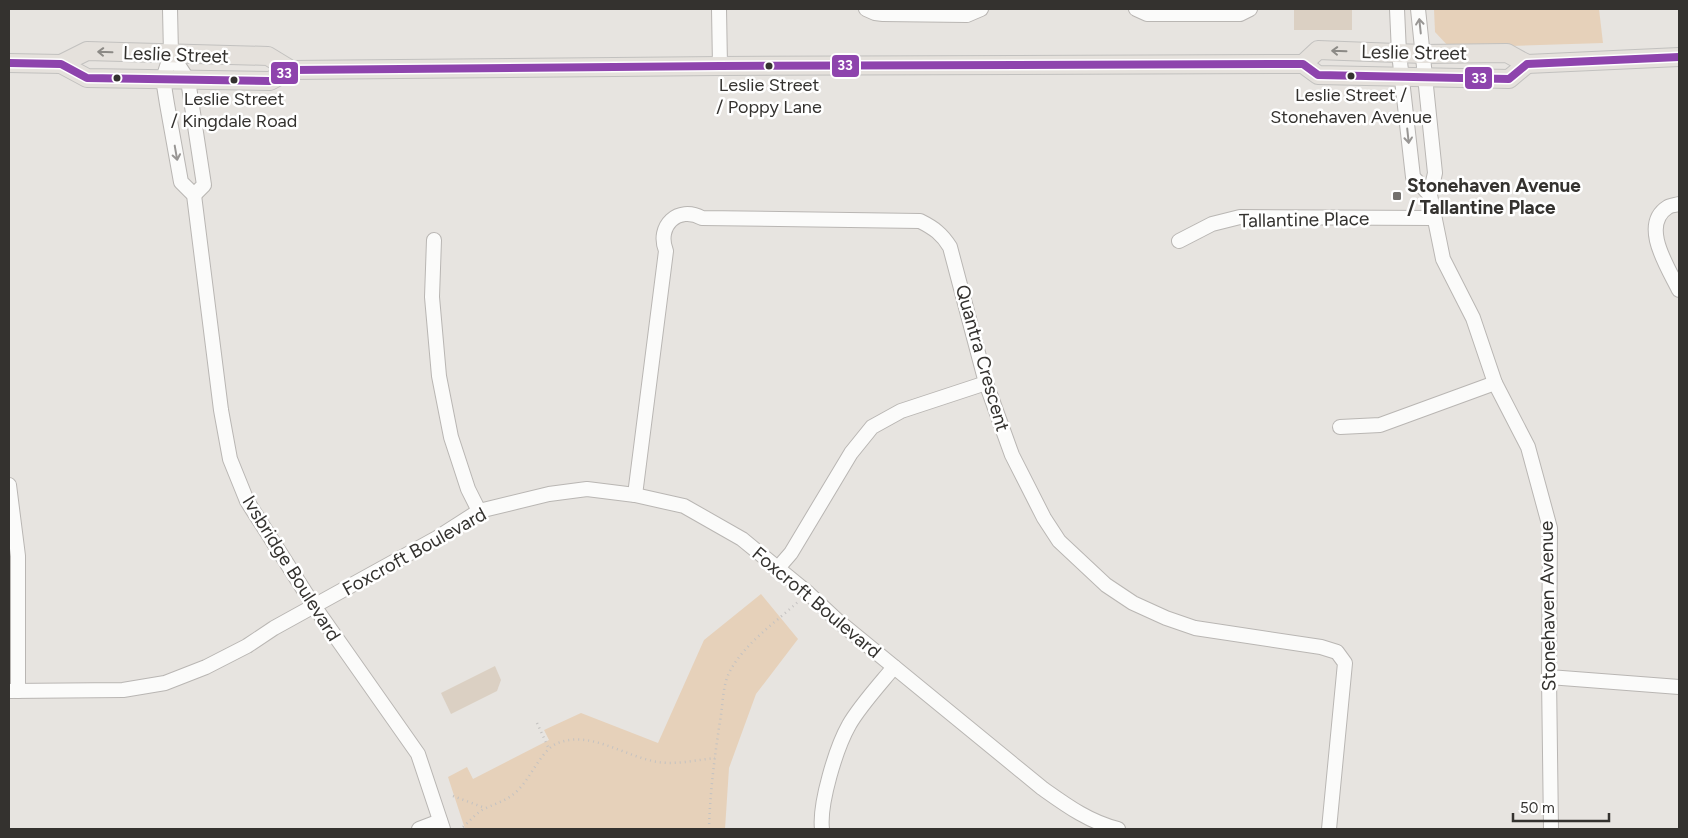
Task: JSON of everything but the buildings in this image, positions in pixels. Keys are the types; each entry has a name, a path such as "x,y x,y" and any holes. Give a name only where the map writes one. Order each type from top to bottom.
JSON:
{"main road":[{"name":"Leslie Street","path":"1303,64 1318,50 1423,54 1508,53 1527,64 1679,57"},
{"name":"Leslie Street","path":"61,64 87,51 268,56 291,70"},
{"name":"Leslie Street","path":"9,63 61,64 87,78 270,81 291,70 1303,64 1318,75 1509,78 1527,64"}],"street":[{"path":"170,9 171,54 188,80"},
{"path":"719,9 720,66"},
{"path":"866,9 883,14 967,15 981,9"},
{"path":"1136,9 1147,14 1240,14 1250,9"},
{"path":"1397,9 1399,53 1413,177 1430,195"},
{"name":"Stonehaven Avenue","path":"1418,9 1435,173 1430,195 1443,259 1472,318 1495,383 1528,447 1550,528 1549,678 1552,829"},
{"name":"Ivsbridge Boulevard","path":"171,54 163,79 181,182 194,195 220,410 230,459 247,501 314,606 418,754 441,825"},
{"name":"Ivsbridge Boulevard","path":"188,80 204,185 194,195"},
{"path":"1679,204 1668,207 1658,219 1655,232 1659,250 1679,290"},
{"name":"Quantra Crescent","path":"635,495 666,251 662,242 663,234 667,225 674,218 682,214 693,213 702,218 920,221 935,228 950,247 986,383 1012,455 1044,518 1059,541 1106,585 1132,603 1166,618 1195,628 1321,647 1337,652 1345,663 1329,829"},
{"name":"Tallantine Place","path":"1179,241 1212,224 1240,217 1434,218"},
{"path":"434,240 432,297 439,376 451,437 468,489 479,511"},
{"path":"778,568 791,552 851,453 872,427 900,412 986,383"},
{"path":"1340,427 1380,425 1495,383"},
{"path":"9,485 18,556 13,691"},
{"name":"Foxcroft Boulevard","path":"13,691 123,690 165,683 222,659 437,538 479,511 549,494 587,489 635,495 684,506 742,539 808,593 838,621 869,644 894,667 1042,788 1077,812 1118,829"},
{"path":"822,829 827,789 834,759 849,725 894,667"},
{"path":"1549,678 1679,687"},
{"path":"419,829 441,825"}],"path":[{"path":"709,829 715,758 725,686 729,672 739,656 808,593"},
{"path":"537,723 550,748"},
{"path":"463,827 485,808 504,802 513,795 550,748 564,741 580,740 592,742 649,761 671,763 715,758"},
{"path":"453,796 485,808"}],"shaded area":[{"path":"1434,9 1599,9 1603,43 1450,48 1435,32"},
{"path":"761,594 798,639 756,694 729,768 725,829 465,829 448,777 467,767 473,779 549,740 544,730 581,713 658,743 704,640"}],"transit line":[{"name":"33","path":"9,63 61,64 87,78 270,81 291,70 1303,64 1318,75 1509,79 1527,64 1679,57"}],"place":[{"name":"Leslie Street / Poppy Lane","path":"769,66"},
{"name":"Leslie Street / Stonehaven Avenue","path":"1351,76"},
{"name":"Leslie Street / Kingdale Road","path":"234,80"},
{"name":"Stonehaven Avenue / Tallantine Place","path":"1397,196"}]}
